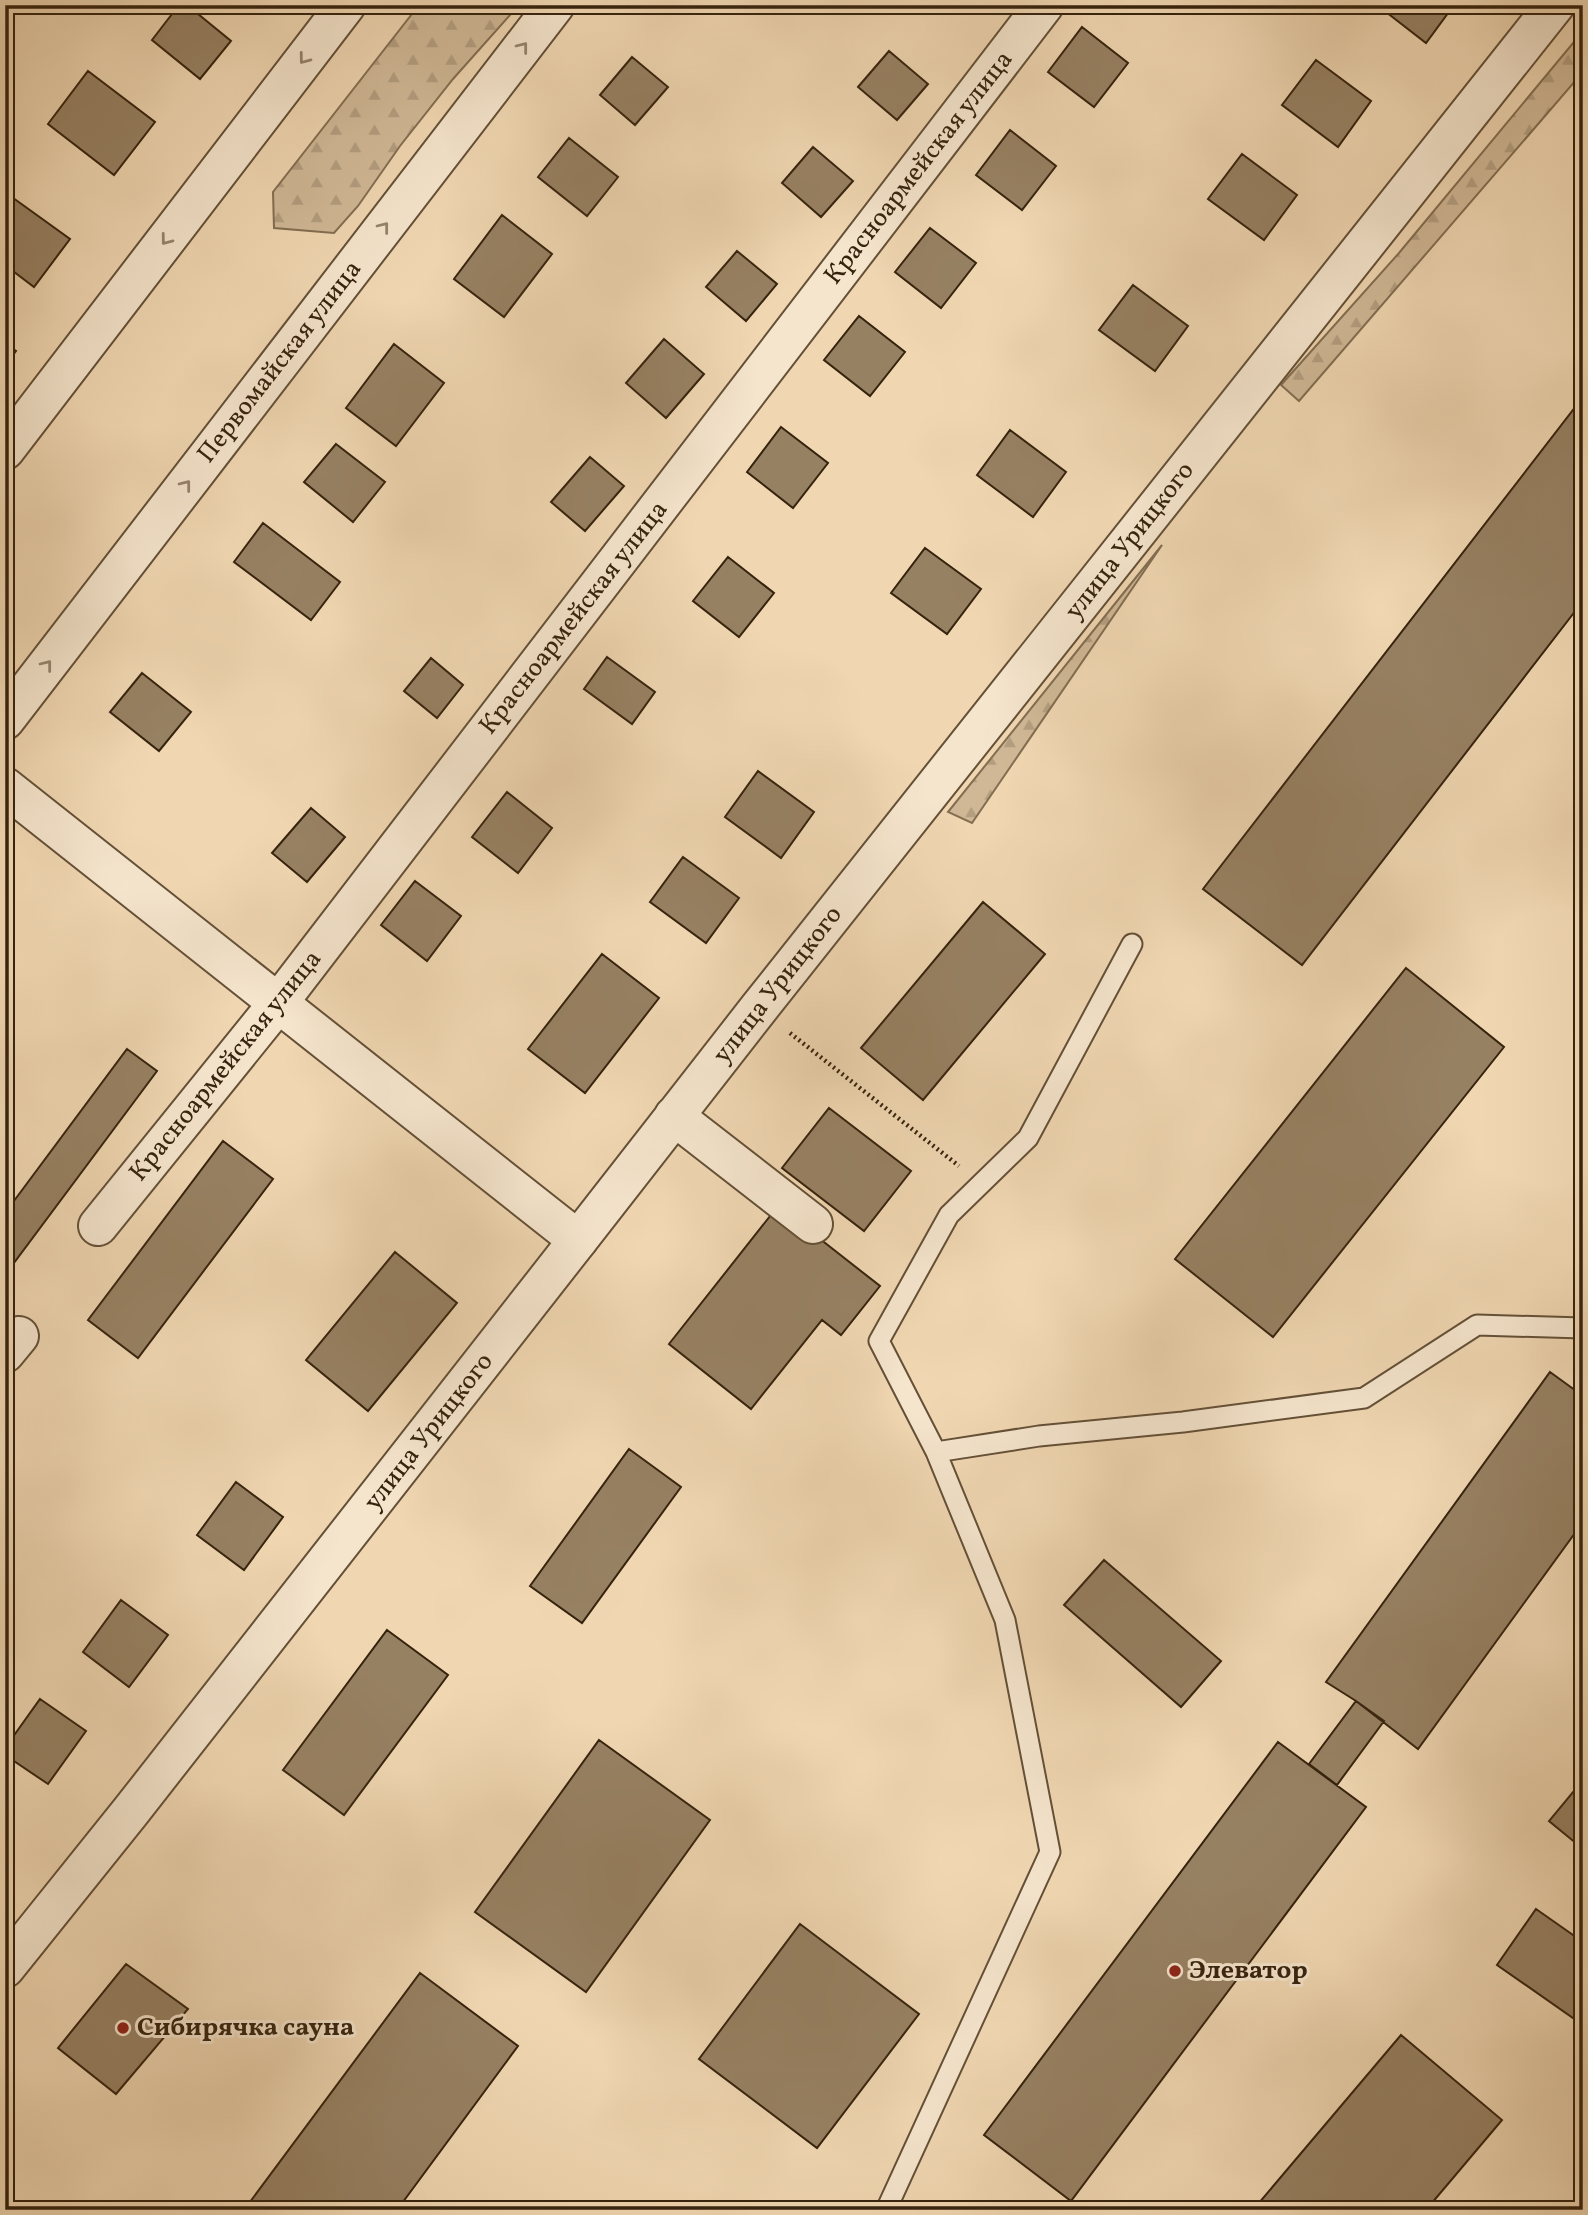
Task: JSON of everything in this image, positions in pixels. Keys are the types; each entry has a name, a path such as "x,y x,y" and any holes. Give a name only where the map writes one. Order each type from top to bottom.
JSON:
{"street":[{"path":"5,450 346,5"},
{"name":"Первомайская улица","path":"5,720 555,5"},
{"name":"Красноармейская улица","path":"98,1226 279,1002 1044,5"},
{"name":"улица Урицкого","path":"5,1968 157,1779 759,1008 1555,5"},
{"path":"5,787 578,1240"},
{"path":"674,1116 813,1224"}],"lane":[{"path":"886,2210 1050,1852 1005,1620 936,1452 879,1341 949,1215 1028,1138 1132,944"},
{"path":"936,1452 1039,1436 1182,1422 1364,1398 1477,1325 1583,1328"}],"path":[{"path":"759,1008 981,1184"}],"green space":[{"path":"419,5 519,5 453,79 400,146 358,206 334,233 274,228 273,192"},
{"path":"1583,31 1583,72 1299,401 1281,385 1399,253"},
{"path":"1162,545 972,823 948,812"}],"building":[{"path":"179,5 187,5 231,41 200,79 152,40"},
{"path":"1377,5 1454,5 1426,43"},
{"path":"1082,27 1128,63 1094,107 1048,72"},
{"path":"889,51 928,84 897,120 858,87"},
{"path":"632,57 668,87 635,125 600,95"},
{"path":"1316,60 1371,101 1338,147 1282,105"},
{"path":"88,71 155,122 114,175 48,124"},
{"path":"1010,130 1056,166 1022,210 976,175"},
{"path":"569,138 618,177 587,216 538,177"},
{"path":"813,147 853,181 821,217 782,183"},
{"path":"1242,154 1297,195 1264,240 1208,199"},
{"path":"9,195 70,239 34,287 5,265 5,200"},
{"path":"502,215 552,254 504,317 454,279"},
{"path":"930,228 976,263 941,308 895,272"},
{"path":"737,251 777,284 746,321 706,287"},
{"path":"1133,285 1188,326 1155,371 1099,330"},
{"path":"859,316 905,352 870,396 824,360"},
{"path":"664,339 704,374 666,418 626,383"},
{"path":"5,343 16,351 5,366"},
{"path":"394,344 444,383 396,446 346,408"},
{"path":"1583,397 1583,601 1302,965 1203,889"},
{"path":"781,427 828,463 793,508 747,472"},
{"path":"1010,430 1066,472 1033,517 977,475"},
{"path":"336,444 385,482 353,522 304,482"},
{"path":"590,457 624,486 585,531 551,502"},
{"path":"263,523 340,582 311,620 234,562"},
{"path":"925,548 981,589 947,634 891,593"},
{"path":"728,557 774,593 739,637 693,601"},
{"path":"607,657 655,692 632,724 584,689"},
{"path":"431,658 463,685 437,718 404,691"},
{"path":"142,673 191,712 159,751 110,712"},
{"path":"758,771 814,812 781,858 725,817"},
{"path":"507,792 552,828 518,873 472,837"},
{"path":"311,808 345,837 307,882 272,853"},
{"path":"683,857 739,898 706,943 650,902"},
{"path":"415,881 461,916 427,961 381,925"},
{"path":"983,902 1045,954 923,1100 861,1048"},
{"path":"602,954 659,998 585,1093 528,1049"},
{"path":"1406,968 1504,1047 1273,1337 1175,1259"},
{"path":"127,1049 157,1071 5,1275 5,1213"},
{"path":"829,1108 911,1171 864,1231 782,1168"},
{"path":"223,1141 273,1179 138,1358 88,1320"},
{"path":"778,1206 880,1286 841,1335 822,1320 751,1409 669,1344"},
{"path":"395,1252 457,1303 368,1411 306,1360"},
{"path":"1550,1372 1583,1396 1583,1522 1418,1749 1356,1701 1326,1682"},
{"path":"629,1449 681,1487 582,1623 530,1586"},
{"path":"236,1482 283,1517 244,1570 197,1535"},
{"path":"1104,1560 1221,1661 1181,1707 1064,1605"},
{"path":"121,1600 168,1635 129,1687 83,1652"},
{"path":"387,1630 448,1675 344,1815 283,1770"},
{"path":"40,1699 86,1731 48,1784 5,1755 5,1748"},
{"path":"1356,1701 1384,1721 1337,1785 1309,1764"},
{"path":"599,1740 710,1820 586,1992 475,1912"},
{"name":"Элеватор","path":"1278,1742 1366,1807 1071,2201 984,2135"},
{"path":"1583,1780 1583,1849 1549,1821"},
{"path":"1536,1909 1583,1942 1583,2025 1497,1965"},
{"path":"800,1924 919,2014 817,2148 699,2059"},
{"name":"Сибирячка сауна","path":"126,1964 188,2009 116,2094 58,2048"},
{"path":"420,1973 518,2046 397,2210 244,2210"},
{"path":"1401,2035 1502,2120 1426,2210 1253,2210"}],"place":[{"name":"Элеватор","path":"1175,1971"},
{"name":"Сибирячка сауна","path":"123,2028"}]}
